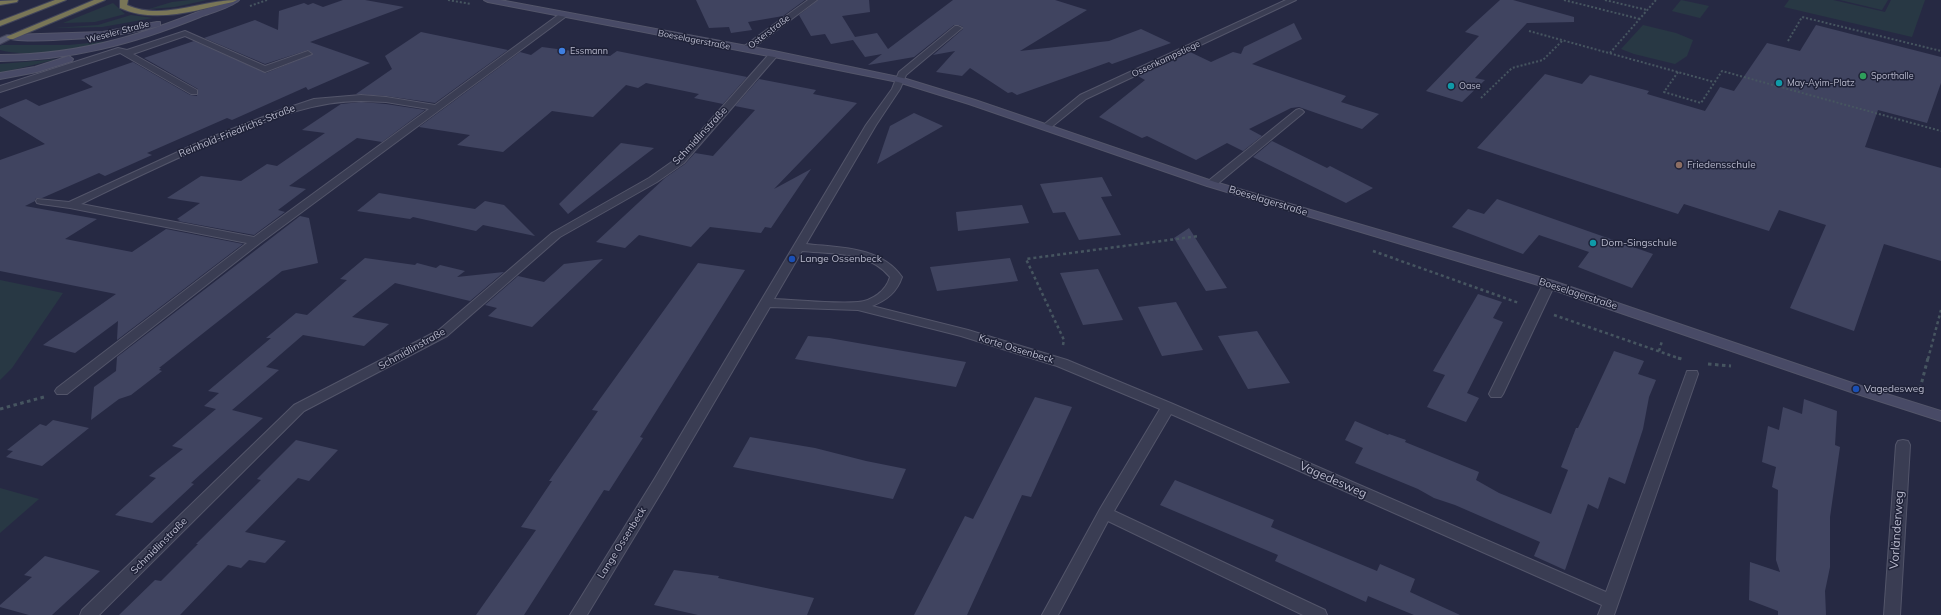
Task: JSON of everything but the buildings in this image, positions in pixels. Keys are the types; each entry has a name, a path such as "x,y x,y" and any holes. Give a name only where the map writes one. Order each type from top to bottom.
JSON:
{"highway":[{"path":"0,3 14,0"},
{"path":"0,24 62,0"},
{"path":"10,37 102,0"},
{"path":"124,0 123,6 128,9 135,12 150,13 169,12 234,0"}],"main road":[{"path":"0,36 10,37"},
{"path":"0,41 10,37"}],"street":[{"name":"Weseler Straße","path":"10,37 78,37 109,34 152,25 234,0"},
{"name":"Weseler Straße","path":"0,58 56,55 111,45 162,30 234,0"},
{"name":"Boeselagerstraße","path":"488,0 564,16 774,54 900,80 1046,127 1211,184 1549,284 1856,389 1941,416"},
{"name":"Osterstraße","path":"746,50 813,0"},
{"name":"Ossenkampstiege","path":"1046,127 1083,97 1292,0"},
{"path":"62,391 256,241 564,16"},
{"path":"900,80 902,74 958,28"},
{"path":"127,53 186,33 265,69 308,54"},
{"path":"0,76 36,69 111,45"},
{"path":"0,89 121,50 194,92"},
{"name":"Schmidlinstraße","path":"88,615 298,408 443,333 556,235 653,180 680,160 774,54"},
{"name":"Lange Ossenbeck","path":"578,615 871,125 896,89 900,80"},
{"name":"Reinhold-Friedrichs-Straße","path":"70,205 151,166 298,106 334,99 367,97 437,108"},
{"name":"Boeselagerstraße","path":"1211,184 1299,112"},
{"path":"41,201 70,205 256,241"},
{"name":"Korte Ossenbeck","path":"798,247 867,255 882,261 890,267 896,276 894,286 876,301 858,306"},
{"path":"1496,394 1549,284"},
{"name":"Korte Ossenbeck","path":"766,302 858,306 964,333 1062,363 1168,407"},
{"name":"Vagedesweg","path":"1168,407 1608,608 1692,374"},
{"path":"1050,615 1105,513 1168,407"},
{"name":"Vorländerweg","path":"1892,615 1903,445"},
{"path":"1105,513 1319,615"}],"path":[{"path":"1564,0 1640,19"},
{"path":"1605,0 1647,10"},
{"path":"1610,53 1656,0"},
{"path":"1788,41 1802,17 1941,51"},
{"path":"1529,30 1714,82"},
{"path":"1481,98 1512,68 1543,60 1564,40"},
{"path":"1678,72 1664,92 1701,102 1722,71 1941,131"},
{"path":"1062,363 1064,340 1026,259 1199,236"},
{"path":"1920,389 1941,310"},
{"path":"0,409 62,391"}],"shaded area":[{"path":"207,0 175,7 149,9 172,2"},
{"path":"1681,0 1709,6 1700,18 1672,11"},
{"path":"1789,0 1833,0 1885,12 1891,0 1925,0 1912,37 1784,7"},
{"path":"1840,0 1888,0 1882,10"},
{"path":"113,3 125,14 95,22 63,23"},
{"path":"131,15 153,18 102,27 54,28 98,25"},
{"path":"1643,25 1676,33 1693,40 1687,56 1675,64 1634,54 1621,49"},
{"path":"109,41 40,53 0,50 0,46 2,45 69,45"},
{"path":"58,59 0,73 0,64"},
{"path":"0,280 63,293 12,368 0,380"},
{"path":"0,488 39,499 0,533"}],"place":[{"name":"Essmann","path":"562,51"},
{"name":"Sporthalle","path":"1863,76"},
{"name":"May-Ayim-Platz","path":"1779,83"},
{"name":"Oase","path":"1451,86"},
{"name":"Friedensschule","path":"1679,165"},
{"name":"Dom-Singschule","path":"1593,243"},
{"name":"Lange Ossenbeck","path":"792,259"},
{"name":"Vagedesweg","path":"1856,389"}]}
